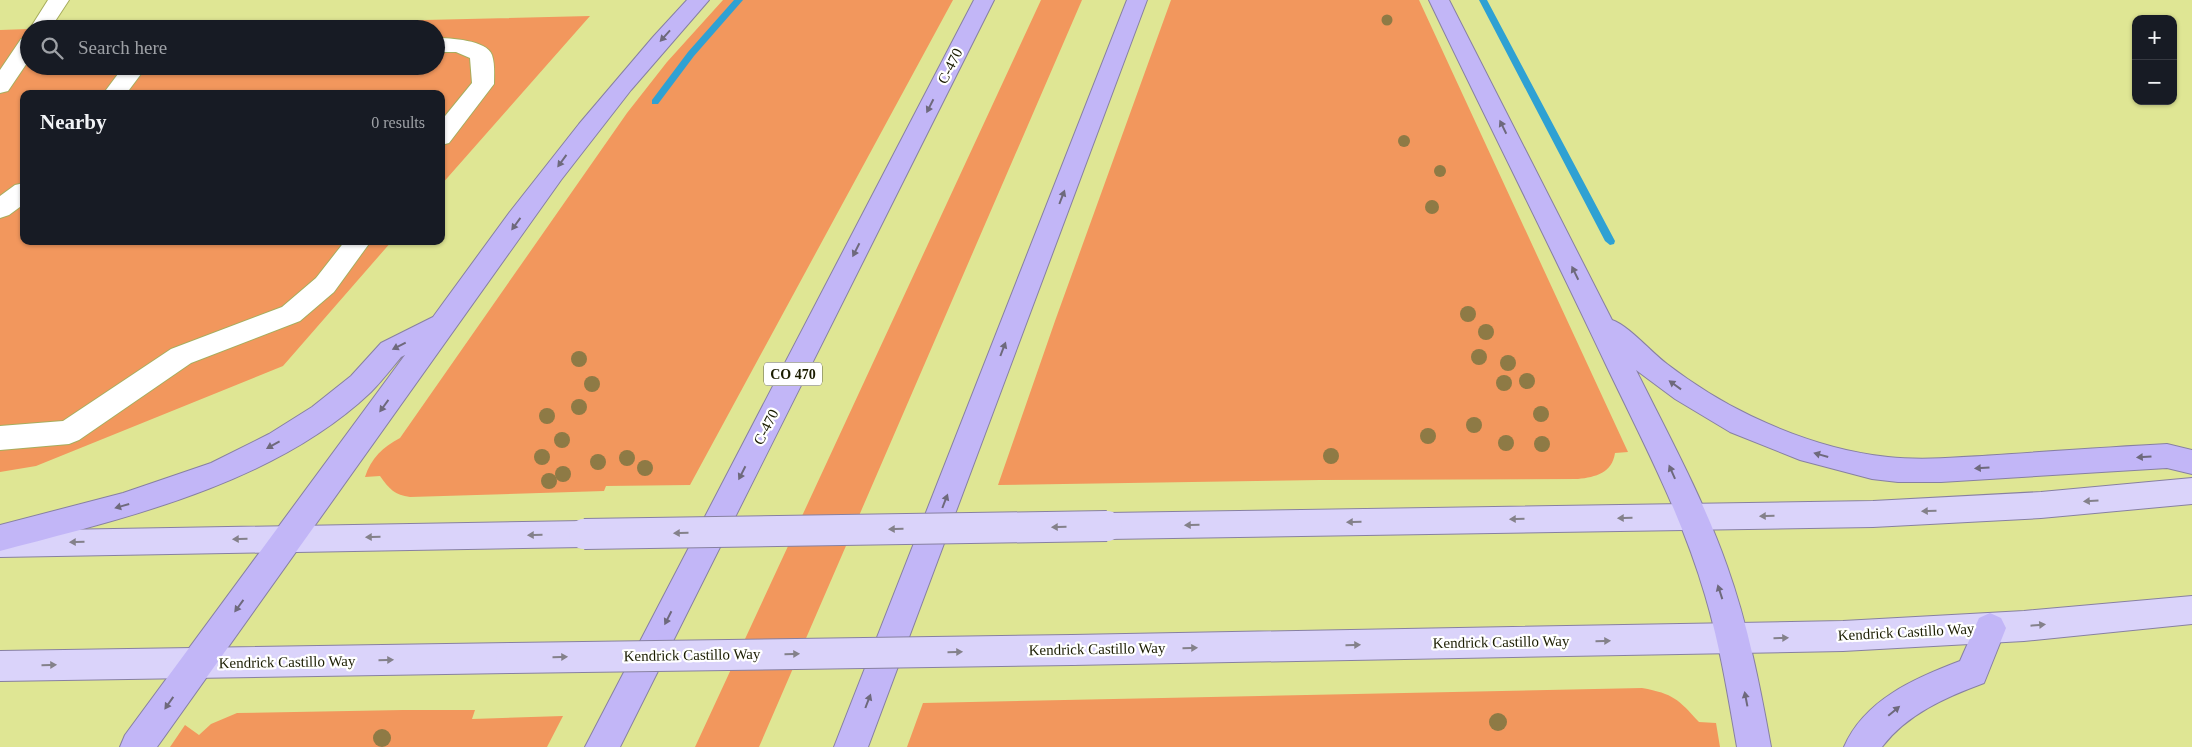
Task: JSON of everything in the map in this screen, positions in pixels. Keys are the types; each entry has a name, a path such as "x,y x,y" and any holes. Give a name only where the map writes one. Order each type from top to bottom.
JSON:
{"highway":[{"path":"137,747 443,323 591,123 647,56 699,0"},
{"name":"C-470","path":"602,747 984,0"},
{"path":"851,747 1137,0"},
{"path":"1440,0 1597,316 1671,469 1691,516 1721,595 1754,747"},
{"path":"1597,316 1646,363 1711,408 1743,426 1780,442 1861,465 1897,470 1942,470 2167,456 2192,462"},
{"path":"0,538 123,506 221,472 293,434 322,415 361,384 391,350 443,323"},
{"path":"1861,747 1881,723 1902,704 1947,681 1972,672 1990,628"}],"main road":[{"path":"0,544 1873,514 2103,501 2192,492"},
{"name":"Kendrick Castillo Way","path":"0,666 1732,639 1990,628 2192,610"}],"street":[{"path":"45,20 59,0"},
{"path":"445,45 460,45 481,55 483,84 445,132"},
{"path":"0,86 20,57"},
{"path":"117,90 129,75"},
{"path":"0,209 20,194"},
{"path":"0,438 69,432 181,356 291,314 325,285 356,245"}],"shaded area":[{"path":"723,0 953,0 690,485 606,486 604,491 410,497 393,491 380,476 365,477 378,454 400,438 627,113 667,62"},
{"path":"1041,0 1082,0 759,747 695,747"},
{"path":"1171,0 1419,0 1628,452 1615,453 1610,465 1602,473 1578,479 1320,480 998,485"},
{"path":"590,16 445,180 445,90 20,90 20,245 389,245 283,366 36,466 0,472 0,30 20,29 20,75 445,75 445,20 422,20"},
{"path":"1642,688 1669,695 1686,708 1699,722 1716,723 1720,747 907,747 923,703"},
{"path":"475,710 472,719 563,716 547,747 170,747 185,725 199,735 211,724 237,713"}],"waterway":[{"path":"655,102 691,54 739,0"},
{"path":"1483,0 1610,241"}]}
